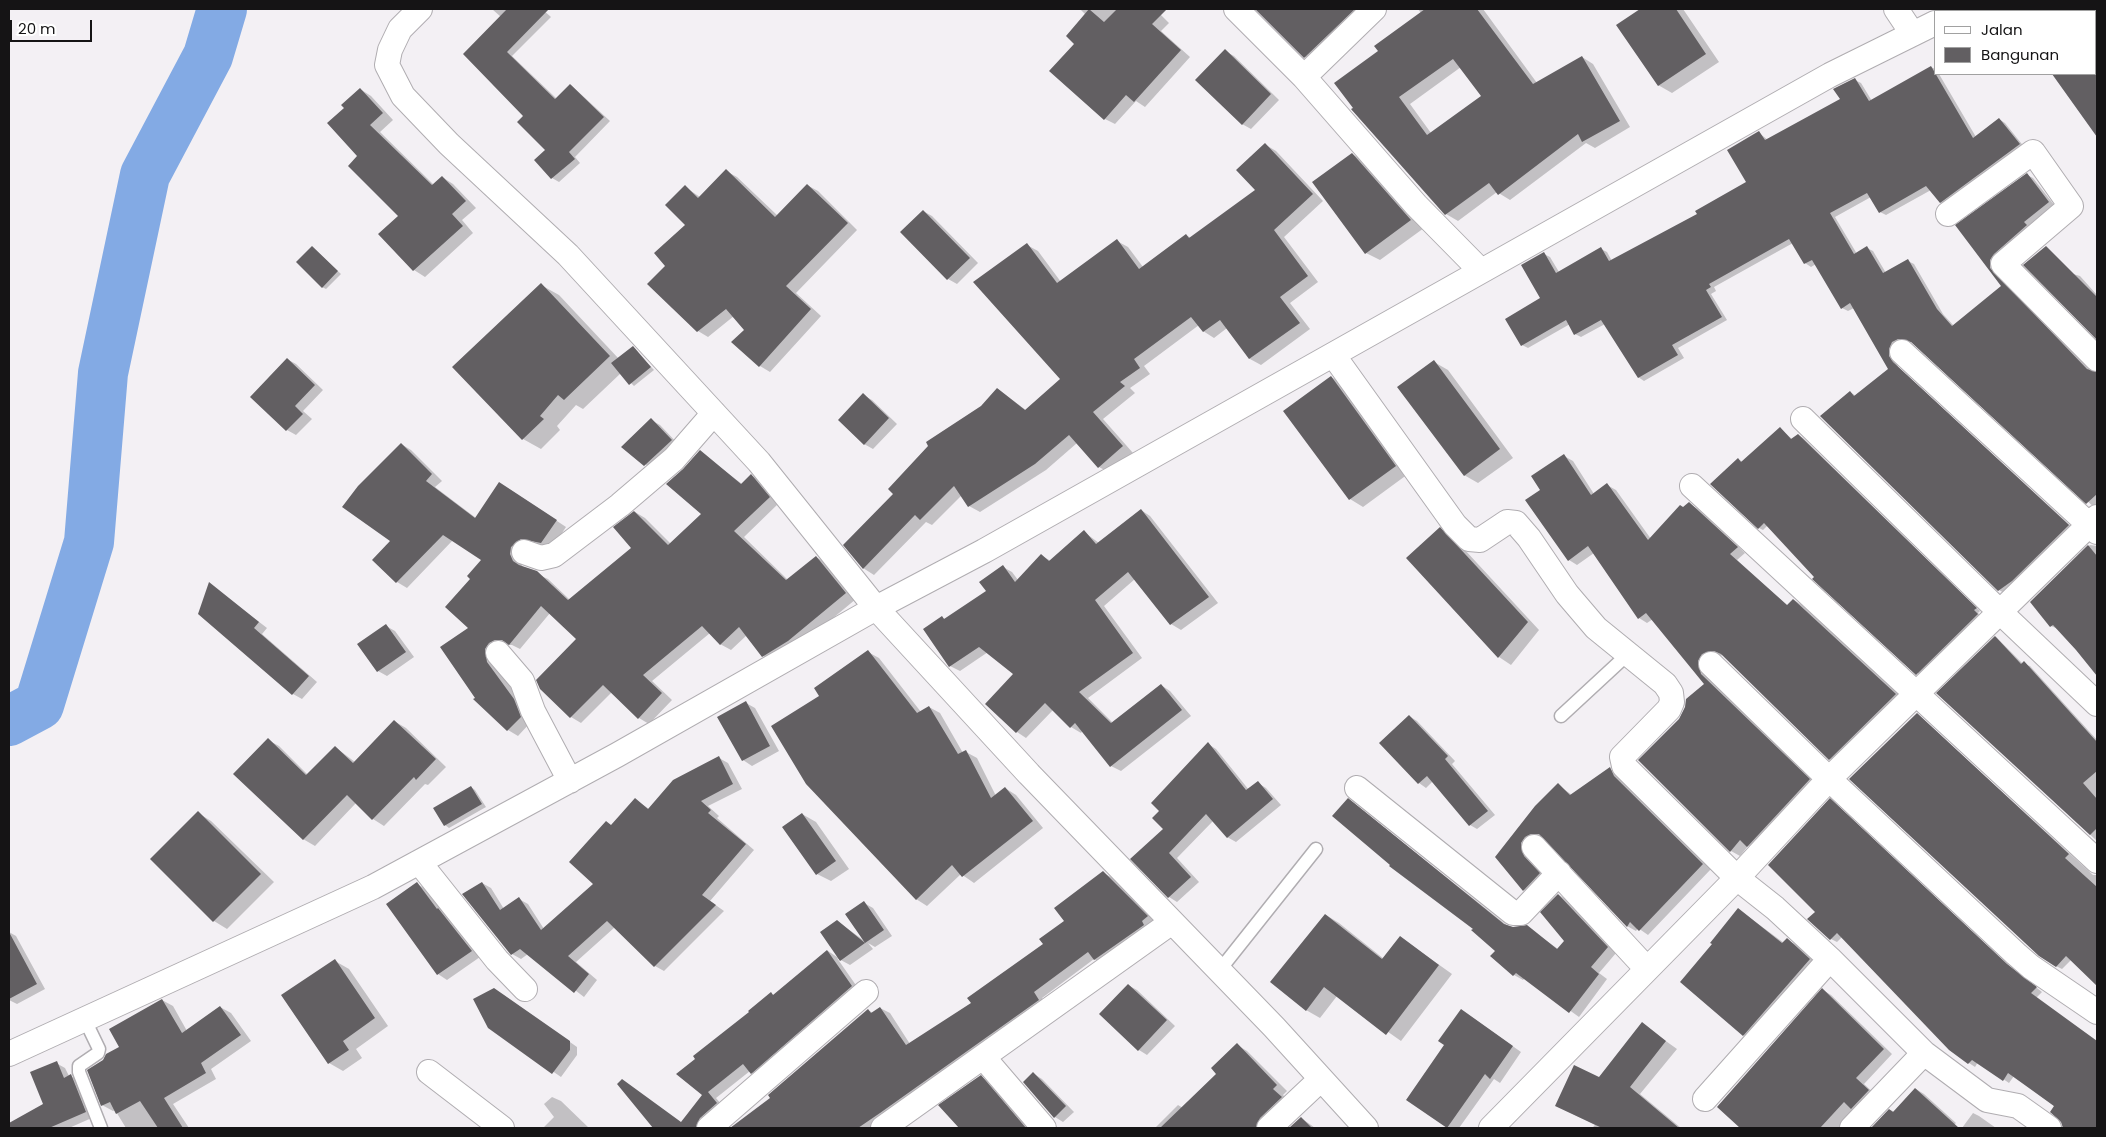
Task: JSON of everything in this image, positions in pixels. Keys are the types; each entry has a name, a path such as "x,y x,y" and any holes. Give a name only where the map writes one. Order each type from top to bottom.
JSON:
{"street":[{"path":"420,9 400,30 390,50 387,65 404,96 448,144 568,255 759,462 876,608 1029,774 1220,971 1366,1128"},
{"path":"1236,9 1304,77 1416,205 1481,271"},
{"path":"1304,77 1374,9"},
{"path":"1896,9 1912,33"},
{"path":"9,1054 373,887 570,781 876,608 984,551 1334,356 1830,75 1934,23"},
{"path":"1948,214 2032,152 2071,206 2003,264 2097,359"},
{"path":"1491,1128 1737,878 1829,779 1917,693 1927,686 1999,611 2095,524 1902,352"},
{"path":"1334,356 1455,525 1469,539 1480,540 1507,522 1516,523 1573,601 1596,628 1665,684 1671,693 1672,702 1669,708 1622,757 1624,766 1737,878 1775,908 1830,959 1924,1053 1987,1100 2018,1106 2049,1128"},
{"path":"524,552 541,558 554,556 620,505 674,458 714,413"},
{"path":"1803,419 2097,704"},
{"path":"1692,486 2097,861"},
{"path":"498,653 522,681 533,711 570,781"},
{"path":"1711,664 1829,779 2031,967 2097,1012"},
{"path":"1357,788 1513,914 1521,913 1559,873"},
{"path":"1534,847 1647,969"},
{"path":"419,862 497,960 525,989"},
{"path":"883,1128 984,1058 1172,922"},
{"path":"1705,1099 1830,959"},
{"path":"709,1128 866,992"},
{"path":"1852,1128 1924,1053"},
{"path":"984,1058 1044,1128"},
{"path":"429,1072 502,1128"},
{"path":"1269,1128 1321,1079"}],"lane":[{"path":"1561,716 1628,654"},
{"path":"1220,971 1316,849"},
{"path":"85,1020 99,1049 98,1053 79,1066 79,1072 101,1128"}],"building":[{"path":"507,9 549,9 507,52 555,99 570,84 604,117 569,152 575,159 551,179 534,160 545,150 517,122 523,116 463,54"},
{"path":"1089,9 1104,22 1117,9 1167,9 1152,24 1181,50 1134,102 1126,95 1104,120 1049,71 1074,44 1066,36"},
{"path":"1255,9 1355,9 1304,58"},
{"path":"1425,9 1477,9 1533,84 1582,56 1620,121 1582,142 1578,134 1498,195 1489,183 1445,215 1351,109 1353,108 1334,83 1378,51 1374,46","holes":["1453,59 1481,96 1427,135 1399,97"]},
{"path":"1640,9 1676,9 1706,54 1658,86 1616,25"},
{"path":"1225,49 1271,94 1242,125 1195,80"},
{"path":"1931,66 1934,75 1936,75 1973,138 1999,118 2020,144 1940,203 1926,186 1879,213 1867,193 1830,213 1854,254 1867,246 1883,273 1908,259 1937,309 1952,326 2001,286 1955,225 2027,173 2049,202 2024,222 2027,225 1994,254 1990,260 1990,268 2087,369 2097,372 2097,494 2086,504 1911,342 1898,339 1892,342 1889,356 1893,362 2069,525 2012,581 1998,591 1820,416 1850,391 1854,396 1888,369 1850,303 1841,309 1812,260 1804,264 1789,239 1709,284 1711,287 1706,290 1722,317 1672,345 1678,355 1638,378 1601,320 1574,335 1566,320 1521,346 1505,319 1540,298 1521,265 1544,252 1556,273 1601,247 1609,261 1697,214 1695,211 1746,182 1727,150 1759,131 1765,140 1840,99 1833,89 1855,78 1869,101"},
{"path":"2097,74 2097,137 2053,75"},
{"path":"360,88 383,113 370,125 432,185 442,176 466,201 452,214 463,226 413,271 378,234 398,216 348,166 357,156 327,123 344,108 341,105"},
{"path":"1265,143 1313,194 1274,230 1308,276 1280,297 1300,323 1249,359 1220,320 1203,332 1191,317 1134,359 1140,368 1120,382 1125,386 1093,412 1123,446 1098,468 1069,435 1035,464 968,507 954,486 920,520 915,515 863,569 843,545 893,494 888,489 928,446 926,442 981,406 997,388 1025,410 1060,379 973,282 1027,243 1057,283 1117,239 1139,269 1186,234 1189,238 1255,190 1236,170"},
{"path":"1352,153 1411,220 1365,254 1312,182"},
{"path":"726,169 775,217 807,184 848,223 786,286 811,309 759,367 731,342 744,330 726,309 697,332 647,284 665,266 654,253 685,225 665,205 685,185 698,198"},
{"path":"923,210 970,258 947,280 900,232"},
{"path":"312,246 338,271 322,288 296,262"},
{"path":"2046,246 2097,297 2097,340 2023,265"},
{"path":"541,283 610,356 564,400 558,395 540,416 544,419 522,440 452,367"},
{"path":"633,346 651,367 629,385 611,363"},
{"path":"287,358 315,385 295,406 303,414 286,431 250,397"},
{"path":"1434,360 1500,449 1464,476 1397,387"},
{"path":"1331,376 1396,466 1349,500 1283,411"},
{"path":"863,393 889,418 864,445 838,420"},
{"path":"651,418 672,440 644,466 621,447"},
{"path":"1780,427 1791,439 1798,434 1977,608 1974,610 1978,614 1916,675 1812,579 1814,577 1764,523 1758,529 1710,484 1738,458 1741,462"},
{"path":"401,443 432,474 426,481 475,518 499,482 557,520 541,543 521,539 511,547 510,554 513,561 537,571 568,600 631,548 613,527 634,511 668,545 701,514 666,484 700,450 741,484 751,474 770,497 734,531 786,580 816,556 846,593 788,641 762,657 739,627 720,645 702,626 643,675 662,693 638,719 603,685 570,718 540,689 536,680 576,639 541,606 509,645 502,640 495,640 489,643 485,649 487,662 514,699 521,717 507,731 473,699 475,698 440,647 468,628 445,607 470,579 467,576 481,560 443,535 396,583 372,560 390,541 342,507 358,486"},
{"path":"1564,454 1591,495 1607,483 1648,540 1680,505 1683,507 1689,502 1738,547 1730,554 1787,605 1793,599 1896,694 1829,760 1721,654 1714,651 1702,654 1698,661 1701,674 1810,779 1747,847 1740,840 1730,852 1638,760 1679,719 1685,707 1686,699 1704,684 1646,613 1638,619 1588,546 1568,561 1525,500 1540,490 1531,476"},
{"path":"1141,509 1209,597 1170,625 1128,572 1095,600 1133,653 1079,692 1111,723 1161,684 1182,710 1110,767 1075,723 1070,728 1045,703 1016,733 985,704 1013,674 979,647 949,667 923,629 942,616 944,619 986,591 979,582 1003,565 1015,582 1041,554 1049,561 1084,530 1096,544"},
{"path":"1440,527 1528,622 1498,658 1406,558"},
{"path":"2088,545 2097,556 2097,676 2053,625 2050,627 2030,602"},
{"path":"209,582 259,622 254,628 309,676 292,695 198,614"},
{"path":"386,624 406,652 377,672 357,644"},
{"path":"1995,636 2021,664 2024,661 2097,742 2097,771 2083,783 2097,799 2097,828 2090,835 1936,693"},
{"path":"868,650 917,713 929,706 958,754 966,750 991,798 1005,787 1033,821 962,877 952,865 916,900 806,784 771,726 819,696 814,688"},
{"path":"746,701 770,746 742,761 717,717"},
{"path":"1917,713 2069,854 2065,858 2097,887 2097,986 2066,956 2056,967 2039,956 1849,779"},
{"path":"1409,715 1448,756 1445,759 1488,811 1469,826 1427,776 1418,784 1379,743"},
{"path":"394,720 436,759 416,780 414,777 372,820 347,795 303,840 233,774 268,738 306,775 335,746 353,763"},
{"path":"1208,742 1246,790 1258,781 1273,799 1227,838 1206,814 1169,853 1191,877 1168,898 1130,859 1163,829 1152,818 1159,811 1151,803"},
{"path":"719,756 733,784 701,801 711,810 708,813 746,844 702,895 716,905 654,967 607,921 568,956 589,974 574,993 520,949 511,955 462,894 482,882 500,910 519,897 541,930 593,884 569,862 606,821 611,825 635,798 648,809 673,780"},
{"path":"1610,767 1614,776 1703,864 1639,931 1630,922 1627,927 1539,834 1531,834 1525,837 1521,843 1524,856 1540,873 1523,891 1495,857 1535,806 1558,783 1570,795"},
{"path":"471,786 482,804 444,826 433,808"},
{"path":"1348,798 1504,924 1513,927 1527,925 1557,949 1564,941 1540,912 1558,894 1608,947 1591,967 1599,974 1569,1013 1516,973 1513,976 1490,956 1495,951 1471,930 1473,929 1389,866 1332,816"},
{"path":"1830,798 2007,964 2037,987 2031,993 2097,1041 2097,1128 2063,1128 2061,1122 2050,1112 2054,1106 2008,1073 2003,1081 1972,1060 1968,1064 1949,1050 1837,933 1830,940 1807,919 1815,912 1768,865"},
{"path":"198,811 261,874 213,922 150,859"},
{"path":"802,813 836,861 816,875 782,827"},
{"path":"1103,871 1148,916 1142,921 1144,925 1094,960 1088,952 1034,992 1039,1000 880,1113 858,1128 730,1128 770,1098 768,1095 868,1009 871,1013 880,1007 906,1045 971,1003 967,998 1043,944 1039,939 1064,921 1054,908"},
{"path":"417,882 472,951 437,975 386,904"},
{"path":"864,901 884,930 865,943 845,914"},
{"path":"1738,908 1782,943 1787,938 1810,959 1743,1036 1680,982 1712,944 1710,943"},
{"path":"1325,914 1382,959 1400,936 1439,965 1386,1035 1324,987 1306,1011 1270,982"},
{"path":"837,920 865,943 840,961 820,932"},
{"path":"9,932 37,984 9,999"},
{"path":"827,950 852,986 751,1074 743,1064 708,1092 717,1103 700,1118 696,1128 653,1128 617,1084 622,1079 681,1122 702,1095 676,1074 695,1059 693,1056 749,1012 771,992 773,995"},
{"path":"335,959 375,1018 343,1041 349,1050 328,1064 281,995"},
{"path":"1128,984 1167,1020 1138,1051 1099,1014"},
{"path":"494,988 570,1041 570,1050 552,1074 488,1028 473,999"},
{"path":"1822,988 1884,1049 1856,1078 1869,1090 1851,1109 1844,1102 1820,1128 1740,1128 1717,1107"},
{"path":"162,999 182,1033 220,1006 241,1035 201,1063 206,1073 164,1098 183,1128 158,1128 140,1101 116,1114 110,1102 101,1106 87,1070 103,1060 106,1054 119,1047 109,1029"},
{"path":"1461,1009 1513,1046 1490,1079 1485,1074 1447,1128 1406,1100 1444,1045 1438,1041"},
{"path":"1642,1022 1666,1041 1630,1087 1679,1128 1602,1128 1555,1106 1574,1065 1599,1077"},
{"path":"1237,1043 1277,1085 1273,1089 1282,1097 1260,1118 1256,1128 1160,1128 1216,1074 1211,1068"},
{"path":"57,1061 64,1078 71,1074 86,1112 49,1128 9,1128 9,1123 43,1104 30,1072"},
{"path":"1033,1072 1066,1106 1054,1118 1023,1082"},
{"path":"981,1075 1026,1128 959,1128 938,1105"},
{"path":"1915,1088 1959,1128 1871,1128 1889,1109 1893,1112"},
{"path":"1301,1117 1312,1128 1289,1128"}],"waterway":[{"path":"9,721 39,705 89,542 103,373 145,175 208,56 222,9"}]}
